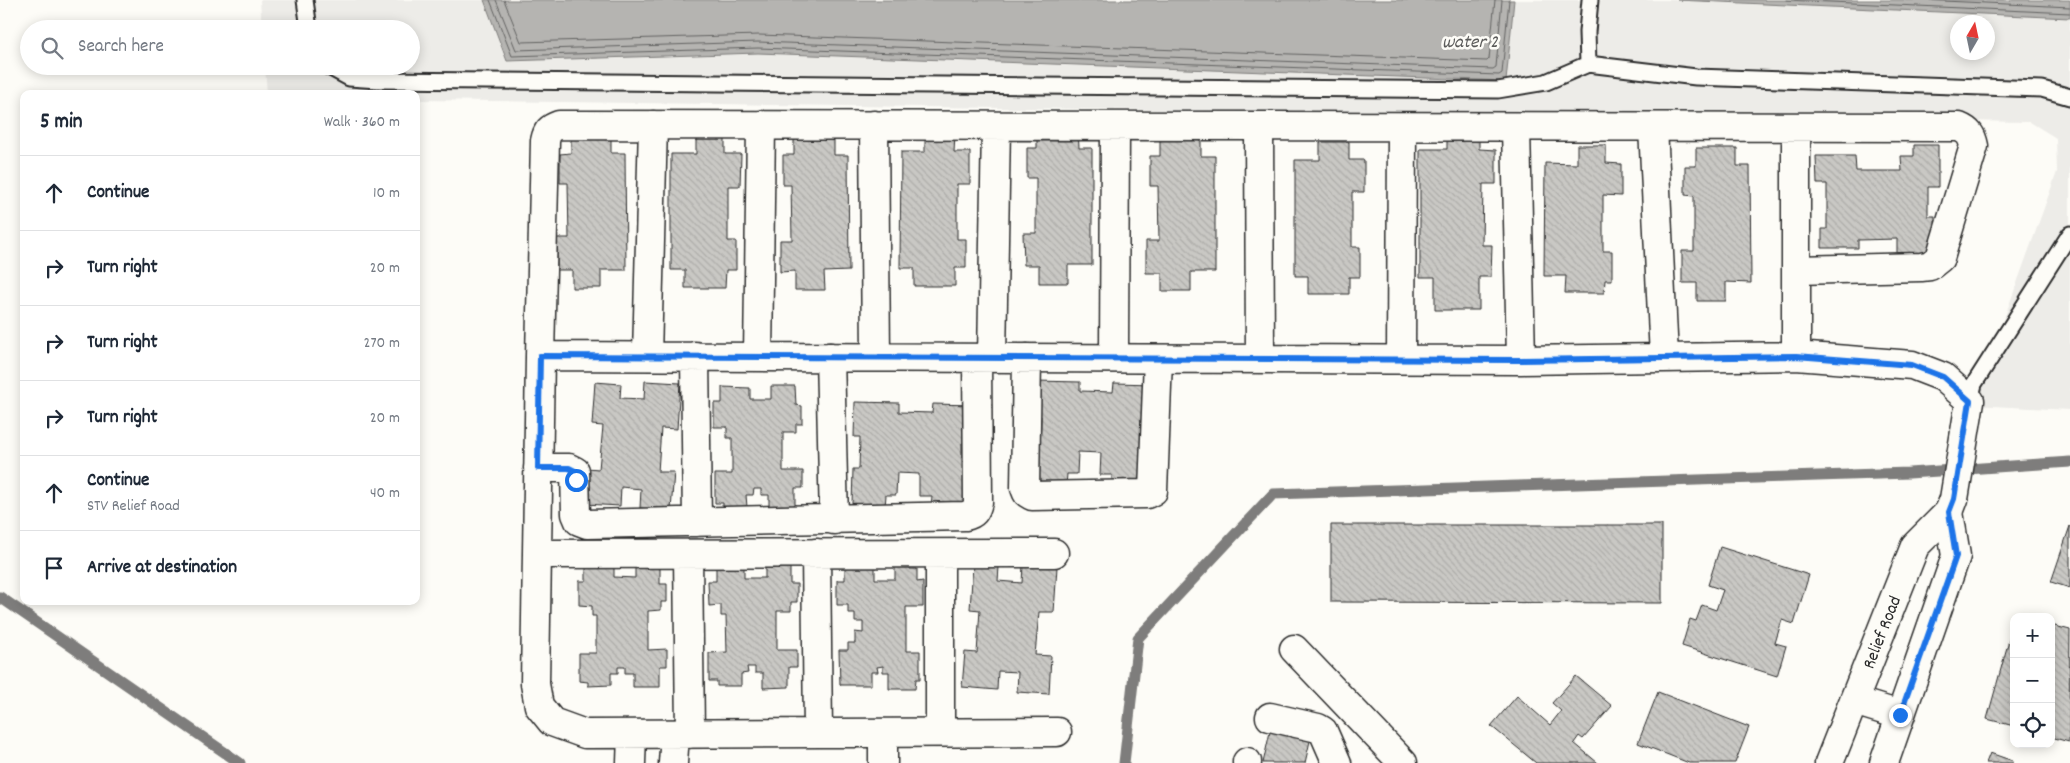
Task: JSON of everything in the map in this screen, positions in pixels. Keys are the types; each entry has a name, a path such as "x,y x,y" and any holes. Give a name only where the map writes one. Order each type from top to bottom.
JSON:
{"street":[{"path":"1057,732 585,734 552,722 539,706 535,684 540,356 547,133 551,127 559,125 762,125 1796,127 1959,128 1968,131 1974,146 1940,258 1934,264 1921,268 1797,270"},
{"path":"647,356 653,125"},
{"path":"758,357 762,125"},
{"path":"874,126 876,357"},
{"path":"538,468 569,468 575,471 576,514 579,521 587,524 834,520 965,516 972,514 977,510 996,126"},
{"path":"1114,358 1115,126"},
{"path":"1259,126 1260,359"},
{"path":"1401,359 1402,127"},
{"path":"1516,127 1521,360"},
{"path":"1653,127 1664,357"},
{"path":"1796,127 1796,356"},
{"path":"540,356 1521,360 1796,356 1912,365 1943,377 1969,409 1952,506 1956,556 1884,763"},
{"path":"695,356 697,522"},
{"path":"830,357 834,520"},
{"path":"1027,358 1025,488 1027,493 1032,496 1147,494 1153,491 1158,358"},
{"name":"Relief Road","path":"1830,763 1915,546 1952,506"},
{"path":"537,554 1054,553"},
{"path":"673,763 682,734 688,554"},
{"path":"816,554 818,733"},
{"path":"940,554 940,732"},
{"path":"1294,648 1399,761"},
{"path":"1854,701 1900,715"},
{"path":"1270,717 1318,728 1323,731 1337,763"},
{"path":"883,763 884,733"},
{"path":"631,763 632,734"}],"lane":[{"path":"305,0 308,20"},
{"path":"1588,64 1587,32 1590,0"},
{"path":"344,75 349,78 378,80 1498,90 1546,82 1588,64 1696,77 2042,89 2070,97"},
{"path":"1969,409 1974,384 2070,234"}],"shaded area":[{"path":"260,0 2070,0 2070,410 1973,405 2057,172 2056,138 2030,122 420,100 420,90 267,90 266,75 420,75 420,20 261,20"}],"water":[{"name":"water 2","path":"484,0 1514,0 1506,81 758,53 507,61"},
{"path":"1677,0 2070,0 2070,18"}],"building":[{"path":"1447,129 1479,129 1479,149 1496,150 1496,184 1483,184 1482,245 1492,245 1491,277 1479,277 1479,310 1435,310 1435,277 1420,277 1420,149 1447,149"},
{"path":"1078,130 1079,148 1092,148 1092,265 1068,265 1068,283 1039,283 1039,265 1024,265 1023,233 1036,233 1036,178 1027,178 1027,148 1037,148 1037,131"},
{"path":"925,134 955,134 954,152 970,152 970,184 957,184 957,239 966,239 966,268 955,268 955,286 914,286 914,268 900,268 901,152 925,152"},
{"path":"696,135 725,135 725,154 741,154 740,186 728,186 728,241 736,241 736,270 726,270 725,288 685,288 685,270 671,270 671,154 696,154"},
{"path":"571,136 611,136 611,153 625,153 626,270 601,270 601,288 572,288 572,270 557,270 557,238 569,238 568,183 560,183 560,154 571,153"},
{"path":"794,137 834,137 834,155 848,155 849,271 824,272 825,290 795,290 795,271 780,272 780,240 792,240 791,185 783,185 783,155 794,155"},
{"path":"1160,138 1201,138 1201,156 1215,156 1215,272 1191,272 1191,291 1162,291 1162,273 1146,273 1146,241 1159,241 1158,186 1150,186 1150,156 1160,156"},
{"path":"1320,142 1349,142 1349,160 1364,160 1364,192 1352,192 1352,247 1360,247 1360,277 1349,277 1349,294 1308,294 1308,276 1295,276 1295,160 1320,160"},
{"path":"1577,145 1606,145 1606,163 1621,164 1621,196 1603,195 1603,251 1612,251 1612,280 1605,280 1604,293 1565,293 1566,276 1544,276 1545,163 1577,164"},
{"path":"1914,145 1938,145 1938,187 1928,187 1928,216 1935,216 1935,255 1897,255 1897,239 1858,240 1858,248 1822,248 1822,229 1827,229 1827,184 1817,184 1816,156 1855,156 1856,171 1902,171 1901,156 1914,156"},
{"path":"1696,148 1737,148 1737,166 1750,166 1751,283 1726,282 1726,301 1697,301 1697,283 1682,283 1682,251 1694,251 1694,196 1685,195 1685,166 1696,166"},
{"path":"645,381 680,383 677,429 661,428 658,472 674,472 671,510 640,508 641,489 621,487 620,506 585,504 587,468 599,469 603,426 592,425 595,382 621,384 620,398 644,399"},
{"path":"1036,381 1080,382 1080,391 1113,392 1114,383 1154,384 1148,487 1112,486 1112,475 1100,475 1101,453 1078,452 1077,474 1067,474 1066,486 1033,485 1034,448 1040,448 1041,416 1035,416"},
{"path":"771,386 795,386 796,405 802,406 802,424 796,424 796,432 783,432 783,471 803,471 803,488 795,488 795,509 769,509 769,495 761,495 761,489 754,489 753,495 746,495 747,507 723,507 723,503 715,503 715,474 732,474 732,438 727,438 727,427 714,427 714,403 722,403 722,387 750,388 750,399 771,399"},
{"path":"855,402 899,403 899,412 932,413 933,404 973,405 972,443 962,443 962,469 967,470 967,508 931,507 932,496 919,496 919,474 897,473 896,495 886,495 885,507 852,505 853,469 859,469 860,437 854,437"},
{"path":"1331,525 1662,525 1662,603 1331,602"},
{"path":"2070,526 2070,588 2051,582"},
{"path":"1720,547 1809,575 1794,624 1782,620 1775,643 1786,646 1777,676 1682,646 1690,619 1696,621 1702,605 1716,610 1723,590 1708,585"},
{"path":"635,564 660,564 660,584 667,584 667,602 661,602 661,610 648,611 648,650 667,649 667,666 660,666 660,687 633,687 633,673 625,673 625,667 618,667 618,673 611,673 611,685 588,686 588,682 579,681 579,653 596,653 596,616 592,616 592,606 579,605 579,581 586,581 586,566 614,566 614,577 635,578"},
{"path":"790,564 790,584 797,584 797,602 791,602 791,611 777,611 777,650 797,650 797,667 789,667 789,687 763,688 763,673 755,673 755,667 747,667 748,673 741,674 741,686 717,686 717,681 709,681 709,653 727,652 726,616 721,616 721,605 709,606 708,581 716,581 716,566 744,566 744,578 765,578 765,565"},
{"path":"895,564 910,564 910,569 917,569 917,582 923,581 923,607 906,607 906,651 920,651 920,679 916,679 915,689 889,689 889,672 883,672 883,666 877,667 878,672 871,672 871,685 840,685 839,650 848,650 848,643 855,643 855,632 863,633 863,622 855,622 855,613 848,613 848,605 837,605 837,580 845,580 845,567 875,566 875,579 895,579"},
{"path":"973,565 999,567 998,581 1022,583 1023,565 1057,567 1054,612 1039,612 1035,655 1051,656 1049,694 1017,692 1018,672 998,671 997,690 962,687 965,652 977,653 980,610 970,609"},
{"path":"2055,626 2070,630 2069,742 2055,738"},
{"path":"2010,636 2010,725 1987,719"},
{"path":"1576,676 1612,706 1583,739 1579,736 1574,743 1598,763 1536,763 1491,726 1517,696 1550,725 1561,711 1552,703"},
{"path":"1658,692 1749,727 1735,763 1689,763 1638,743"},
{"path":"1272,723 1312,732 1305,763 1263,763"},
{"path":"1990,753 2013,761 2012,763 1986,763"}],"waterway":[{"path":"1124,763 1138,638 1273,494 1909,473 2070,462"},
{"path":"0,597 240,763"}],"route":[{"path":"576,480 575,471 569,468 538,468 540,356 1521,360 1796,356 1912,365 1943,377 1970,401 1954,499 1949,512 1956,556 1900,715"}]}
